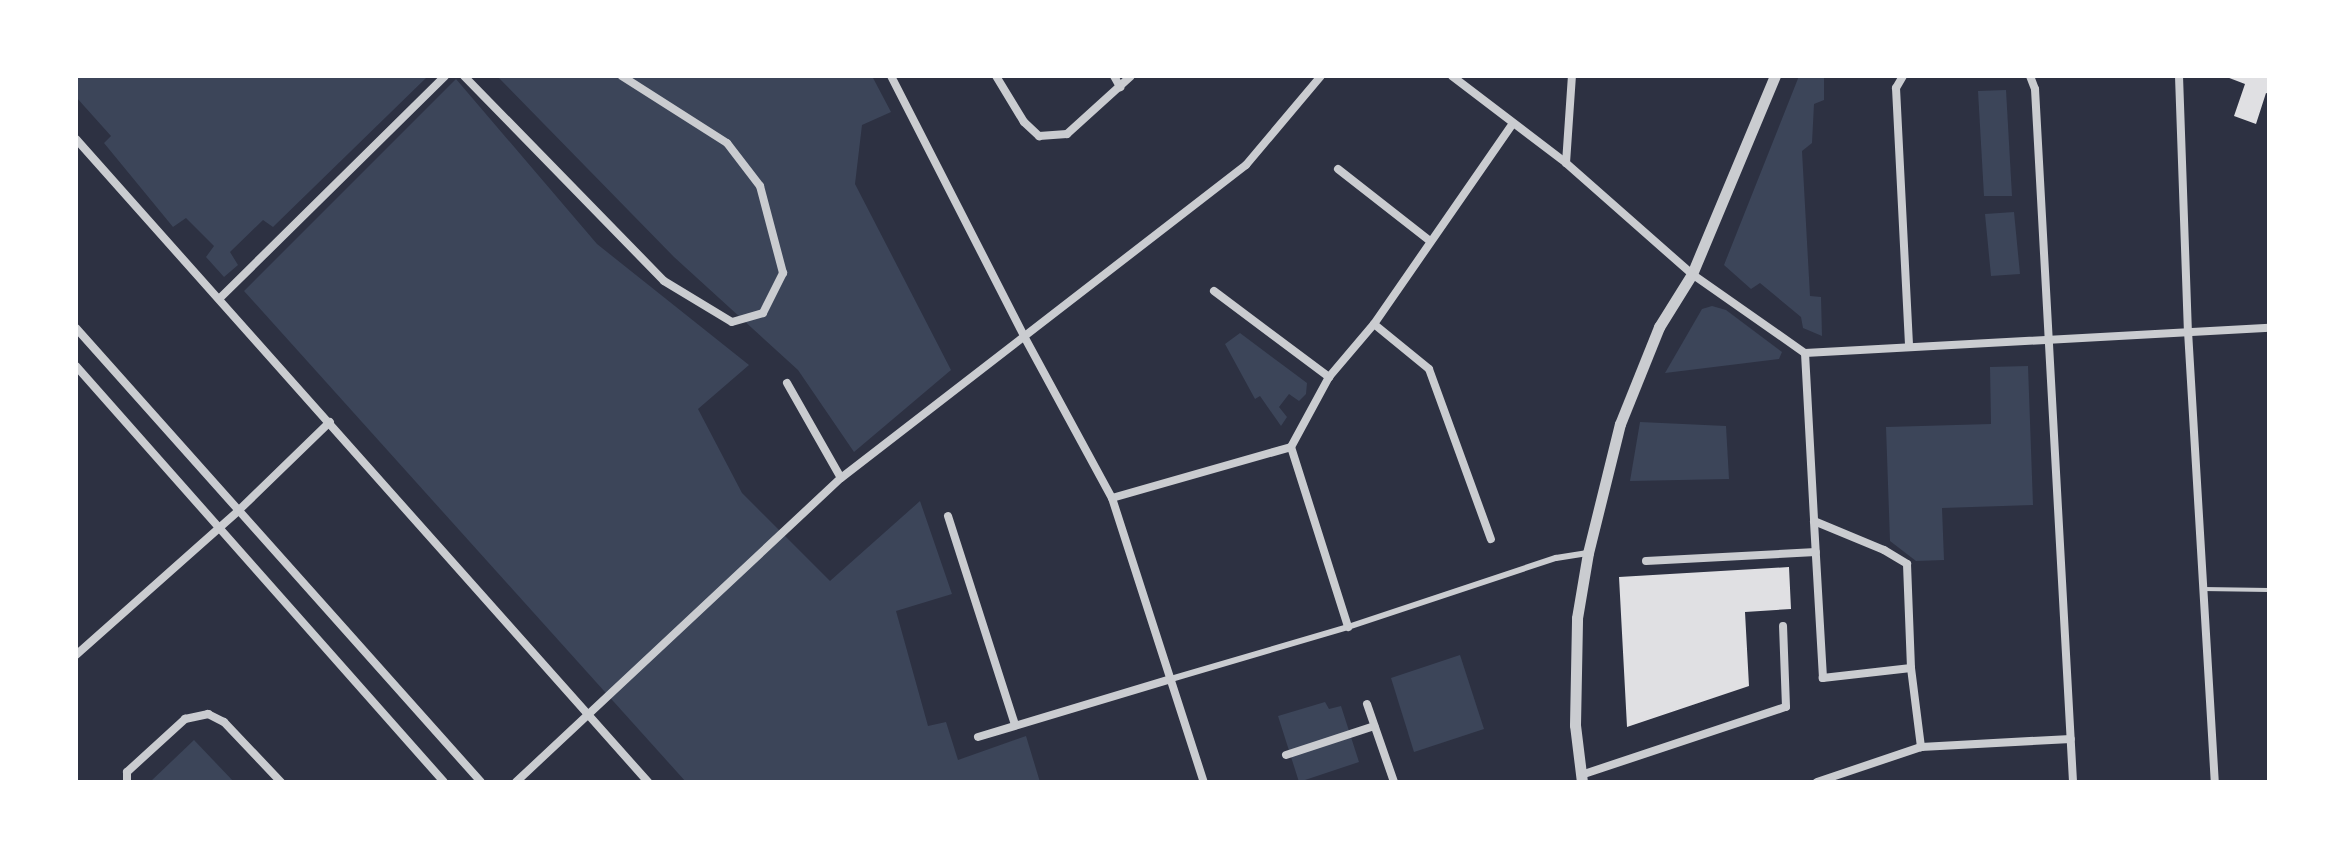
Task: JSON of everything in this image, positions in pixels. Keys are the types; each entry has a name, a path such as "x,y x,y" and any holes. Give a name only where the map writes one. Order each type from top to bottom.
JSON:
{"street":[{"path":"219,299 445,76"},
{"path":"464,76 664,281 732,322 763,313 783,273 760,186 727,143 622,76"},
{"path":"891,76 1025,338 1112,498 1204,782"},
{"path":"996,76 1024,122 1039,136 1067,134 1131,76"},
{"path":"1114,76 1120,87"},
{"path":"516,782 841,478 1246,165 1321,76"},
{"path":"1452,76 1566,163 1692,274 1805,353 2269,328"},
{"path":"1566,163 1572,76"},
{"path":"1775,76 1692,274 1659,327 1634,384 1588,553 1577,618 1574,681 1582,779 1786,707 1783,626"},
{"path":"1903,76 1896,88 1909,346"},
{"path":"2030,76 2035,89 2051,341 2073,782"},
{"path":"2179,76 2188,331 2215,782"},
{"path":"1112,498 1291,447 1329,377 1374,324 1513,123"},
{"path":"76,139 648,782"},
{"path":"1338,169 1430,241"},
{"path":"1214,291 1329,377"},
{"path":"1374,324 1429,369 1491,539"},
{"path":"76,328 481,782"},
{"path":"1805,353 1823,678 1911,668"},
{"path":"76,366 444,782"},
{"path":"787,383 841,478"},
{"path":"76,655 238,511 330,422"},
{"path":"1291,447 1348,627"},
{"path":"948,516 1015,725"},
{"path":"1814,521 1884,550 1907,564 1911,668 1921,747"},
{"path":"1646,561 1816,552"},
{"path":"978,737 1348,627 1556,558 1588,553"},
{"path":"1367,704 1394,782"},
{"path":"127,782 127,772 185,719 208,714 224,722 281,782"},
{"path":"1286,755 1374,726"},
{"path":"1817,782 1921,747 2071,739"}],"lane":[{"path":"2203,589 2269,590"}],"shaded area":[{"path":"76,76 426,78 273,227 263,220 230,252 238,265 224,277 206,257 214,246 186,218 173,227 104,143 111,136 76,97"},
{"path":"497,76 872,76 891,112 862,125 855,184 951,370 854,452 798,370 674,257"},
{"path":"1799,76 1824,76 1824,100 1814,104 1812,143 1802,151 1810,296 1821,297 1822,336 1803,328 1801,317 1760,283 1751,289 1724,265"},
{"path":"456,79 597,244 749,365 698,409 742,493 830,581 920,501 952,594 896,611 928,726 946,722 958,760 1026,736 1040,782 686,782 244,291"},
{"path":"2006,90 2012,196 1984,196 1978,91"},
{"path":"2014,212 2020,274 1991,276 1985,214"},
{"path":"1712,306 1726,310 1782,352 1779,359 1665,373 1702,309"},
{"path":"1240,333 1307,383 1306,394 1299,401 1289,394 1279,407 1287,417 1281,426 1260,396 1255,399 1225,344"},
{"path":"2028,366 2033,505 1942,508 1944,560 1916,561 1890,541 1886,427 1991,424 1990,367"},
{"path":"1640,422 1726,426 1729,479 1630,481"},
{"path":"1460,655 1484,729 1414,752 1391,678"},
{"path":"1325,702 1329,709 1341,706 1359,762 1299,782 1278,716"},
{"path":"194,740 234,782 150,782"}],"building":[{"path":"2224,76 2269,76 2269,94 2266,93 2256,124 2234,116 2245,84"},
{"path":"1789,567 1791,609 1745,612 1749,686 1627,727 1619,577"}]}
